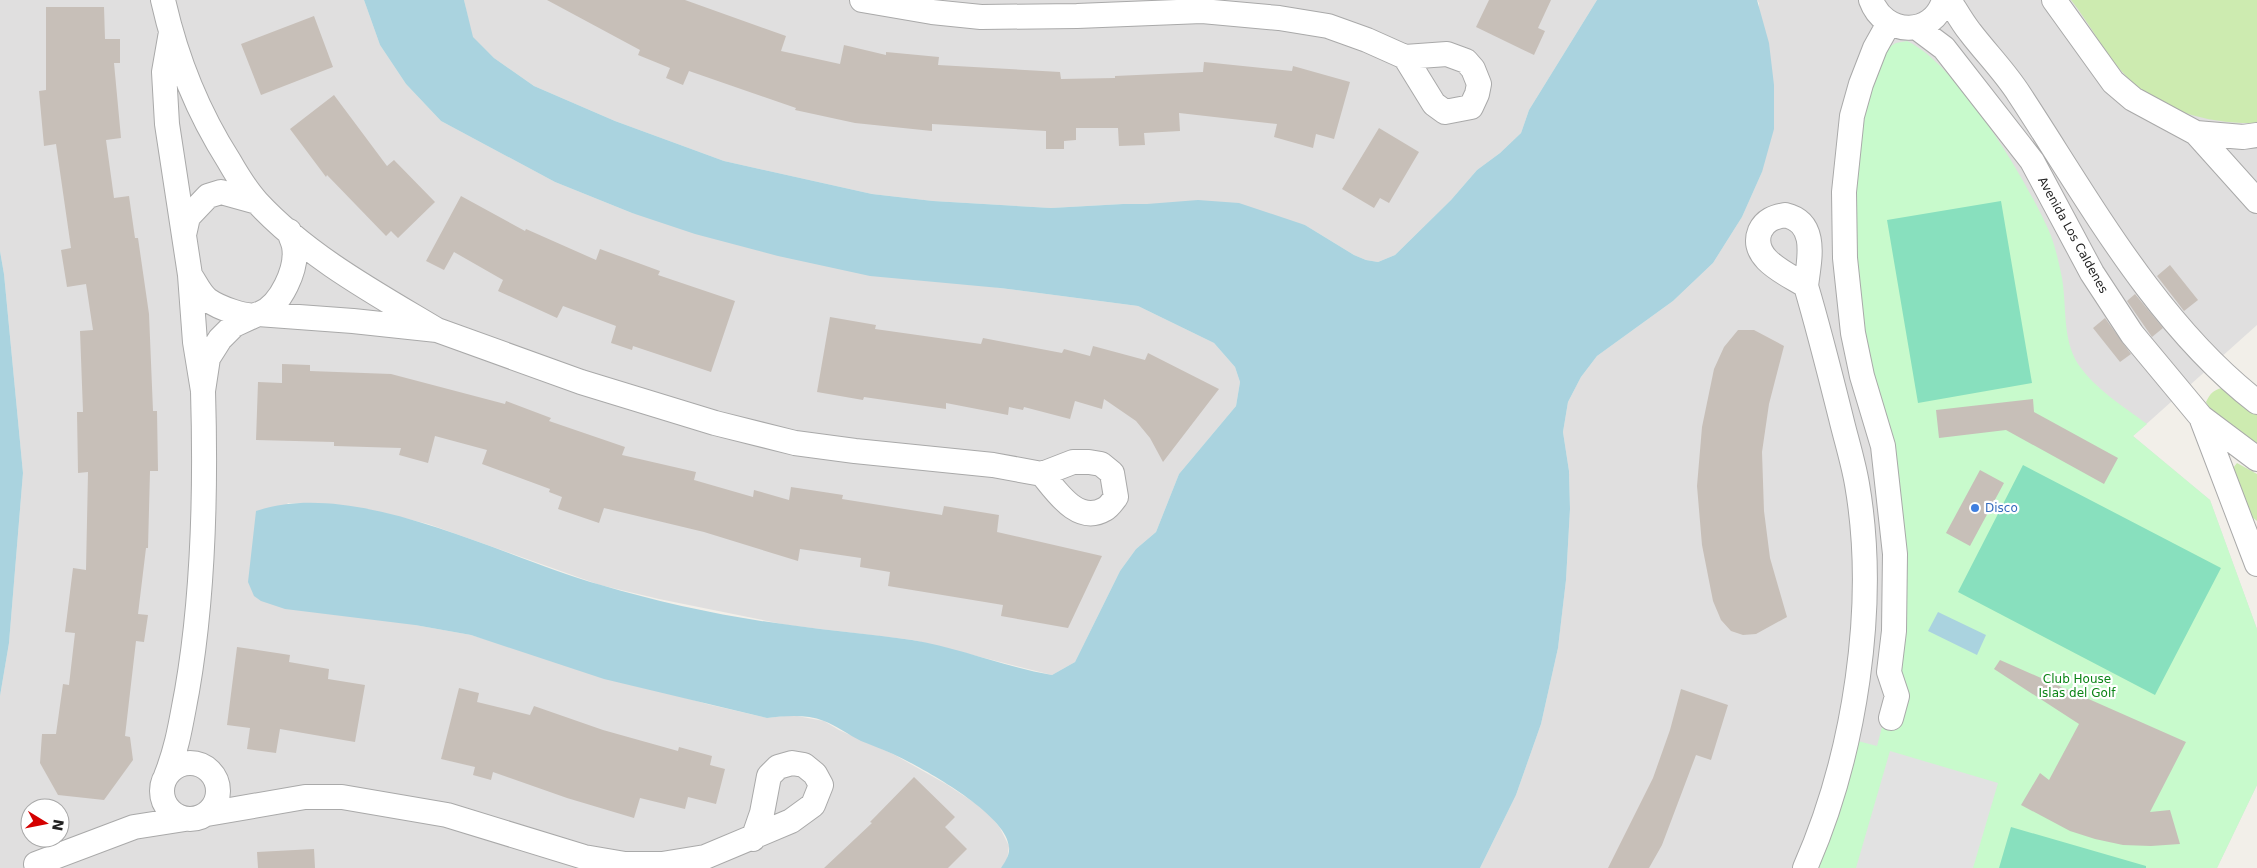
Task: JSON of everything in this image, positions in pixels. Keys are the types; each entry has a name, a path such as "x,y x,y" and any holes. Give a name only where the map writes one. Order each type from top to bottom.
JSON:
{"street":[{"path":"163,0 183,71 208,128 257,202 289,231 329,262 388,301 437,330 581,382 715,423 796,443 993,465 1042,474"},
{"path":"862,0 932,12 981,17 1077,16 1202,11 1279,18 1328,26 1367,40 1405,57"},
{"path":"1872,0 1880,17 1889,23 1907,28 1927,23 1936,16 1944,0"},
{"path":"1949,0 1969,30 2018,91 2100,222 2189,337 2228,379 2257,402"},
{"path":"2054,0 2113,82 2133,99 2196,133 2257,201"},
{"path":"1889,23 1875,48 1861,84 1852,116 1844,192 1845,258 1853,333 1862,376 1883,446 1895,554 1894,631 1889,672 1897,696 1892,718"},
{"name":"Avenida Los Caldenes","path":"1916,27 1944,48 2032,161 2087,265 2132,334 2201,417 2257,459"},
{"path":"134,827 153,809 176,751 192,661 198,603 205,471 202,391 195,342 190,275 167,124 164,72 171,32"},
{"path":"2196,133 2243,137 2257,135"},
{"path":"184,237 188,217 208,196 221,192 257,202"},
{"path":"202,391 208,358 220,339 234,325 258,314 276,301 288,283 294,268 294,246 289,231"},
{"path":"190,275 206,299 225,309 240,313 353,321 437,330"},
{"path":"1805,868 1817,842 1836,784 1861,648 1866,578 1857,483 1806,286"},
{"path":"2228,379 2257,387"},
{"path":"2201,417 2257,564"},
{"path":"181,724 193,750 211,773 217,785 216,801 196,817"},
{"path":"196,817 169,811 162,795 164,781 172,769 190,762 211,773 247,797 266,804"},
{"path":"36,864 134,827 305,797 342,797 447,816 584,857 625,864 662,864 704,858 754,839"}],"shaded area":[{"path":"0,0 364,0 380,45 406,84 441,121 555,182 632,213 1000,288 1138,306 1214,343 1235,367 1240,382 1236,406 1179,474 1156,532 1136,549 1120,571 1075,662 1052,675 913,640 787,625 659,599 600,585 428,524 340,505 287,503 415,625 471,635 707,704 767,718 792,715 824,721 839,730 893,754 946,784 987,811 1000,828 1009,846 1007,860 1001,868 0,868 0,696 9,643 23,473 4,274 0,251"},
{"path":"464,0 1597,0 1529,110 1521,133 1500,153 1477,170 1451,200 1395,255 1378,262 1354,255 1305,225 1147,204 1051,208 933,201 872,194 724,161 615,121 534,86 494,58 472,37"},
{"path":"1757,0 2257,0 2257,325 2133,436 2210,500 2257,629 2257,785 2217,868 1480,868 1516,795 1541,724 1558,648 1566,580 1570,509 1569,471 1563,432 1568,402 1581,377 1597,356 1673,301 1713,263 1742,217 1762,172 1759,3"},
{"path":"1890,751 1998,783 1973,868 1856,868"}],"green space":[{"path":"2071,0 2257,0 2257,123 2221,121 2187,114 2155,99 2119,69"},
{"name":"Club House Islas del Golf","path":"1907,41 1927,54 1968,98 2007,154 2038,209 2049,231 2057,254 2062,278 2069,344 2078,364 2101,389 2147,424 2133,436 2210,500 2257,629 2257,785 2217,868 1815,868 1854,740 1877,746 1897,671 1860,326 1852,161 1860,106 1884,50 1896,43"},
{"path":"2001,201 2032,383 1918,403 1887,220"},
{"path":"2222,388 2230,391 2257,414 2257,446 2210,409 2206,402 2207,399 2214,391"},
{"path":"2237,463 2257,474 2257,521 2252,517 2233,468"},
{"path":"2023,465 2221,568 2155,695 1958,592"},
{"path":"2011,827 2146,866 2146,868 1999,868"}],"water":[{"path":"364,0 464,0 473,37 494,58 534,86 615,121 724,161 872,194 933,201 1051,208 1198,200 1239,203 1305,225 1354,255 1378,262 1395,255 1451,200 1477,170 1500,153 1521,133 1529,110 1597,0 1757,0 1769,43 1774,85 1774,129 1762,172 1742,217 1713,263 1673,301 1597,356 1581,377 1568,402 1563,432 1569,471 1570,509 1566,580 1558,648 1541,724 1516,795 1480,868 1001,868 1009,853 1005,834 979,806 923,769 861,741 824,721 803,716 767,718 604,679 471,635 415,625 285,609 261,601 254,596 248,582 256,511 296,503 339,504 384,512 430,525 562,573 647,598 766,622 930,643 1034,672 1052,675 1075,662 1120,571 1136,549 1156,532 1179,474 1236,406 1240,382 1235,367 1214,343 1138,306 1000,288 870,276 778,256 695,234 632,213 555,182 441,121 406,84 380,45"},
{"path":"0,251 4,274 23,473 9,643 0,696"},
{"path":"1938,612 1986,635 1977,655 1928,631"}],"building":[{"path":"547,0 685,0 786,36 781,51 840,64 844,45 886,55 886,52 939,57 938,65 1060,72 1061,79 1115,78 1115,76 1203,72 1204,62 1292,71 1293,66 1350,82 1334,139 1316,134 1313,148 1274,137 1277,124 1179,113 1180,131 1144,133 1145,145 1119,146 1118,128 1076,128 1076,140 1064,141 1064,149 1046,149 1046,131 932,124 932,131 855,123 795,110 796,108 689,71 683,85 666,78 670,68 638,55 640,50"},
{"path":"1489,0 1551,0 1538,28 1545,31 1534,55 1476,27"},
{"path":"46,7 104,7 105,39 120,39 120,63 114,63 121,138 106,140 114,198 129,196 135,238 138,238 149,314 153,411 157,411 158,471 150,471 148,548 146,548 138,614 148,615 144,642 136,641 125,736 130,737 133,760 104,800 58,795 40,763 42,734 56,734 63,684 69,685 75,633 65,632 73,568 86,570 88,472 78,473 77,412 83,412 80,331 93,330 86,284 67,287 61,250 71,248 56,144 44,146 39,91 46,90"},
{"path":"314,16 333,67 261,95 241,44"},
{"path":"334,95 387,166 394,160 435,202 398,238 391,231 386,236 327,175 326,177 290,129"},
{"path":"1379,128 1419,152 1389,203 1380,198 1374,208 1342,189"},
{"path":"461,196 525,231 526,229 596,260 600,249 660,271 658,275 735,301 711,372 633,346 632,350 611,343 616,326 563,306 557,318 498,291 503,280 454,252 444,270 426,261"},
{"path":"2170,265 2198,300 2184,311 2157,276"},
{"path":"2135,294 2163,328 2152,337 2127,301"},
{"path":"830,317 876,325 875,329 981,344 983,338 1062,353 1064,349 1090,356 1093,346 1145,360 1148,353 1219,389 1163,462 1150,438 1136,421 1104,399 1102,409 1075,401 1070,419 1024,407 1023,410 1009,407 1008,415 946,403 946,409 864,397 863,400 817,392"},
{"path":"2105,318 2131,354 2120,362 2093,328"},
{"path":"1738,330 1754,330 1784,346 1769,404 1762,452 1764,511 1770,558 1787,617 1756,634 1743,635 1731,631 1721,620 1713,601 1702,545 1697,486 1702,427 1714,369 1724,347"},
{"path":"282,364 310,365 310,371 391,374 505,404 506,401 551,418 549,421 625,447 622,455 696,472 694,480 753,497 754,490 789,500 791,487 843,495 842,499 942,515 944,506 999,515 997,532 1102,556 1068,628 1001,616 1003,605 888,586 890,572 860,567 861,558 800,549 798,561 704,532 604,508 599,523 558,509 562,497 549,492 550,489 482,464 487,450 435,436 428,463 399,455 401,448 334,446 334,442 256,440 258,382 282,383"},
{"path":"2033,399 2034,412 2118,458 2104,484 2006,430 1939,438 1936,410"},
{"name":"Disco","path":"1980,470 2004,483 1970,546 1946,533"},
{"path":"237,647 290,655 289,662 329,669 328,679 365,685 355,742 280,729 276,753 247,749 250,728 227,725"},
{"path":"2000,660 2186,742 2150,812 2170,810 2180,844 2123,845 2095,839 2070,831 2021,805 2040,773 2049,780 2079,724 1994,669"},
{"path":"459,688 479,693 477,702 530,715 534,706 603,730 678,751 679,747 712,756 710,765 725,769 716,804 688,797 685,809 640,798 634,818 567,798 493,772 491,780 473,775 475,767 441,759"},
{"path":"1681,689 1728,705 1711,760 1696,755 1662,845 1649,868 1608,868 1653,778 1670,730"},
{"path":"914,777 955,817 945,827 967,849 948,868 824,868 872,823 870,822"},
{"path":"314,849 315,868 258,868 257,852"}],"place":[{"name":"Disco","path":"1975,508"}]}
